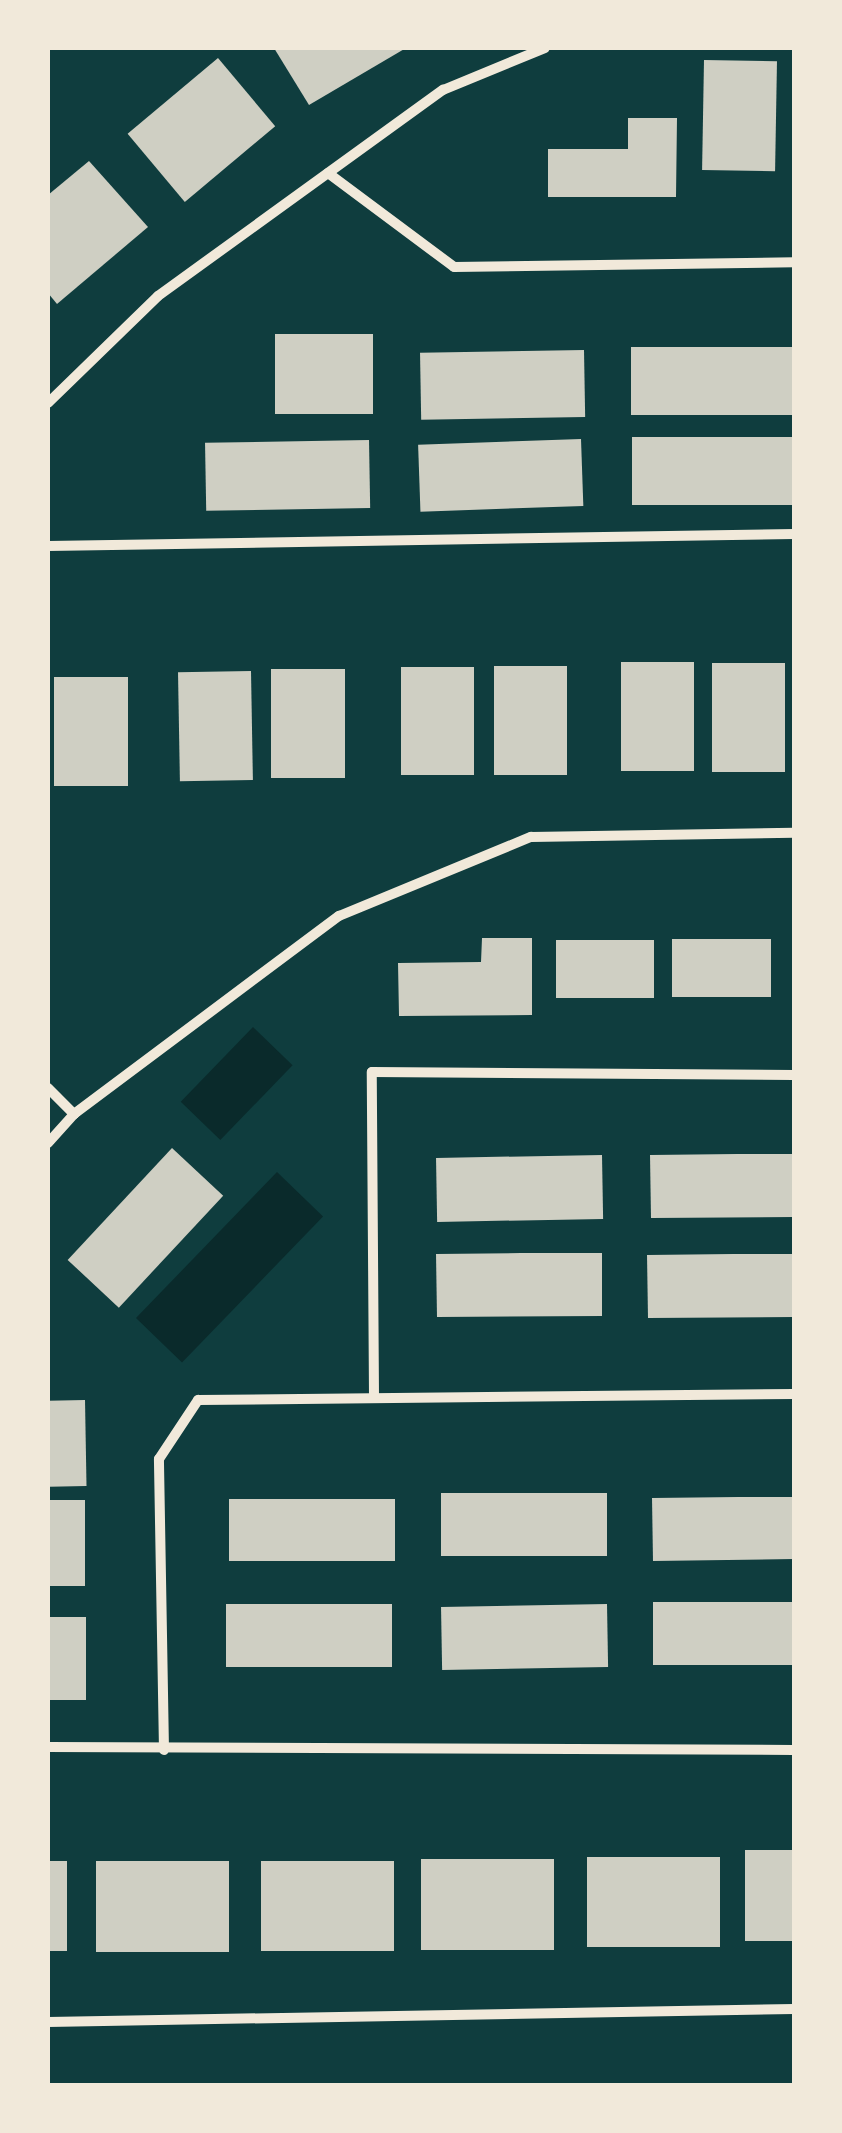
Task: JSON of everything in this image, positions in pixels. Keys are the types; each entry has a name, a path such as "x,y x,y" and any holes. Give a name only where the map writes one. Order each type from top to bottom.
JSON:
{"street":[{"path":"48,403 158,296 328,172 443,90 545,48"},
{"path":"328,172 454,268 794,262"},
{"path":"48,546 794,534"},
{"path":"48,1144 74,1114 338,916 531,837 794,833"},
{"path":"374,1396 372,1072 794,1075"},
{"path":"48,1088 74,1114"},
{"path":"164,1750 159,1459 198,1400 794,1394"},
{"path":"48,1747 794,1750"},
{"path":"48,2022 794,2008"}],"water":[{"path":"253,1027 293,1065 220,1140 181,1102"},
{"path":"277,1172 323,1216 182,1362 136,1318"}],"building":[{"path":"274,48 406,48 309,105"},
{"path":"218,58 275,126 185,202 128,134"},
{"path":"704,60 777,61 775,171 702,170"},
{"path":"628,118 677,118 676,197 548,197 548,149 628,149"},
{"path":"89,161 148,227 57,304 48,293 48,195"},
{"path":"275,334 373,334 373,414 275,414"},
{"path":"631,347 794,347 794,415 631,415"},
{"path":"584,350 585,417 421,420 420,353"},
{"path":"632,437 794,437 794,505 632,505"},
{"path":"581,439 583,506 420,512 418,445"},
{"path":"369,440 370,508 206,511 205,443"},
{"path":"621,662 694,662 694,771 621,771"},
{"path":"712,663 785,663 785,772 712,772"},
{"path":"494,666 567,666 567,775 494,775"},
{"path":"401,667 474,667 474,775 401,775"},
{"path":"271,669 345,669 345,778 271,778"},
{"path":"251,671 253,780 180,781 178,672"},
{"path":"54,677 128,677 128,786 54,786"},
{"path":"482,938 532,938 532,1015 399,1016 398,963 481,962"},
{"path":"672,939 771,939 771,997 672,997"},
{"path":"556,940 654,940 654,998 556,998"},
{"path":"172,1148 223,1196 119,1308 68,1260"},
{"path":"794,1154 794,1217 651,1218 650,1155"},
{"path":"602,1155 603,1219 437,1222 436,1158"},
{"path":"602,1253 602,1316 437,1317 436,1254"},
{"path":"794,1254 794,1317 648,1318 647,1255"},
{"path":"85,1400 87,1486 50,1487 48,1401"},
{"path":"441,1493 607,1493 607,1556 441,1556"},
{"path":"794,1497 794,1559 653,1561 652,1498"},
{"path":"229,1499 395,1499 395,1561 229,1561"},
{"path":"48,1500 85,1500 85,1586 48,1586"},
{"path":"653,1602 794,1602 794,1665 653,1665"},
{"path":"226,1604 392,1604 392,1667 226,1667"},
{"path":"607,1604 608,1667 442,1670 441,1607"},
{"path":"48,1617 86,1617 86,1700 48,1700"},
{"path":"745,1850 794,1850 794,1941 745,1941"},
{"path":"587,1857 720,1857 720,1947 587,1947"},
{"path":"421,1859 554,1859 554,1950 421,1950"},
{"path":"48,1861 67,1861 67,1951 48,1951"},
{"path":"96,1861 229,1861 229,1952 96,1952"},
{"path":"261,1861 394,1861 394,1951 261,1951"}]}
